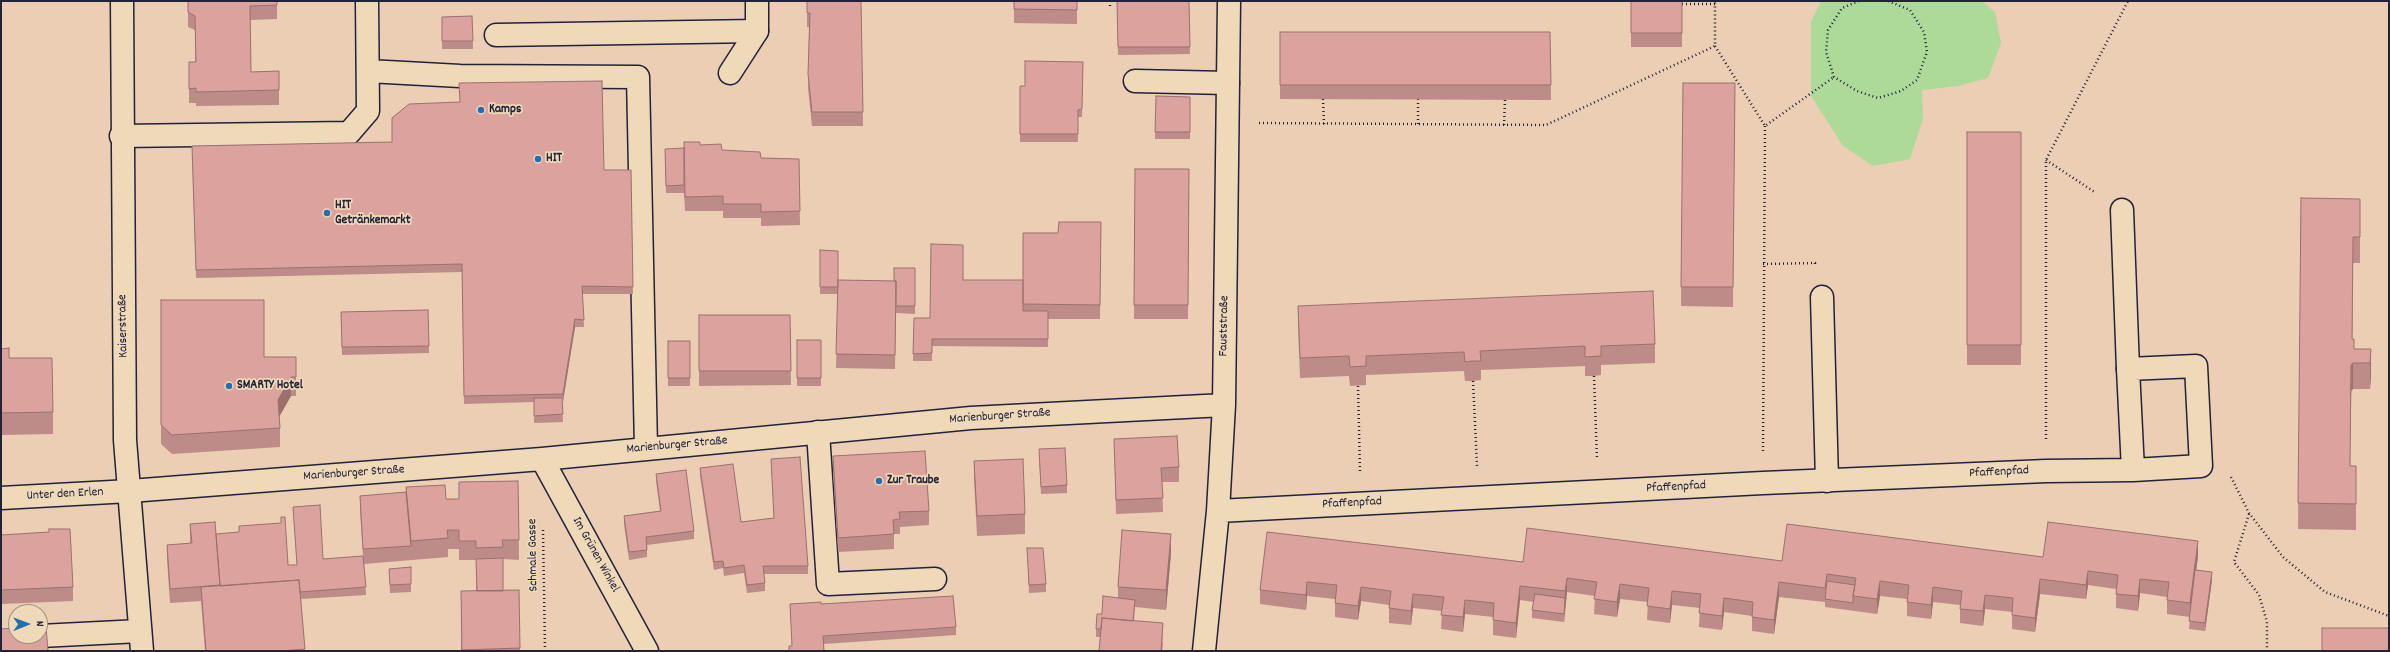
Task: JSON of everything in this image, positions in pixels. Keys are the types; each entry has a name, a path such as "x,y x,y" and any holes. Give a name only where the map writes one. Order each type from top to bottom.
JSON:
{"street":[{"name":"Kaiserstraße","path":"122,1 121,136 125,440 141,641"},
{"path":"121,136 349,133 368,111 368,1"},
{"path":"730,73 757,31 757,1"},
{"name":"Fauststraße","path":"1204,651 1218,510 1224,405 1229,1"},
{"path":"496,35 757,31"},
{"path":"368,71 460,76 638,77 646,448"},
{"path":"1135,81 1228,83"},
{"path":"2122,210 2133,470"},
{"path":"1822,297 1827,481"},
{"name":"Pfaffenpfad","path":"1218,510 1763,483 2046,471 2133,470 2201,466 2196,366 2128,369"},
{"name":"Marienburger Straße","path":"130,491 542,459 971,418 1224,405"},
{"path":"818,432 828,584 935,579"},
{"name":"Im Grünen Winkel","path":"542,459 647,651"},
{"name":"Unter den Erlen","path":"1,498 130,491"},
{"path":"48,637 92,642 141,641"}],"path":[{"path":"1110,1 1110,6"},
{"path":"1859,1 1842,8 1828,30 1826,52 1834,77 1857,91 1878,98 1901,91 1917,80 1927,52 1924,32 1910,10 1888,1"},
{"path":"2046,471 2046,160 2128,1"},
{"path":"1682,4 1715,3 1715,46 1765,126 1763,264 1763,483"},
{"path":"1228,123 1546,125 1715,46"},
{"path":"1765,126 1834,77"},
{"path":"1418,99 1418,124"},
{"path":"1323,100 1324,124"},
{"path":"1504,125 1505,100"},
{"path":"2046,160 2122,210"},
{"path":"1763,264 1815,263 1816,290 1822,297"},
{"path":"1594,376 1598,492"},
{"path":"1473,381 1479,497"},
{"path":"1358,386 1361,503"},
{"path":"2229,474 2249,513 2283,558 2324,592 2389,616"},
{"path":"2249,513 2234,562 2258,595 2267,622 2266,651"},
{"name":"Schmale Gasse","path":"543,528 545,651"}],"green space":[{"path":"1821,1 1982,1 1995,12 2001,43 1988,78 1958,86 1922,90 1923,119 1910,159 1873,166 1843,146 1811,96 1811,22"}],"building":[{"path":"188,1 277,1 277,5 250,6 251,72 279,71 279,90 196,92 196,88 189,89 189,62 196,62 195,16 188,12"},
{"path":"807,1 861,1 863,112 812,112 808,74 810,13 807,13"},
{"path":"1014,1 1077,1 1077,10 1014,9"},
{"path":"1117,1 1189,1 1190,47 1118,47"},
{"path":"1631,1 1682,1 1682,33 1631,33"},
{"path":"472,16 473,41 442,41 442,17"},
{"path":"1280,32 1550,32 1551,85 1280,85"},
{"path":"1025,61 1083,62 1082,109 1078,110 1078,134 1020,134 1020,86 1025,86"},
{"path":"602,81 604,170 631,170 633,287 582,286 584,320 575,319 563,394 464,396 462,264 196,270 192,146 392,142 392,118 409,104 460,102 459,83"},
{"path":"1683,83 1735,83 1733,287 1681,287"},
{"path":"1156,96 1190,97 1190,132 1155,132"},
{"path":"1967,132 2021,132 2021,345 1967,345"},
{"path":"684,142 700,142 700,145 721,144 722,150 760,152 761,158 799,159 800,211 761,212 761,204 723,204 723,196 685,197"},
{"path":"684,148 684,185 666,186 665,149"},
{"path":"1135,169 1189,169 1188,305 1134,305"},
{"path":"2301,198 2360,199 2360,237 2353,237 2352,339 2354,339 2354,349 2371,349 2370,363 2353,363 2351,365 2350,466 2356,466 2356,504 2298,503"},
{"path":"1059,222 1101,222 1100,305 1023,304 1023,233 1058,233"},
{"path":"931,244 963,245 963,280 1023,280 1023,311 1048,311 1048,339 932,339 932,353 913,354 914,318 930,318"},
{"path":"820,250 838,251 838,287 820,287"},
{"path":"894,268 915,268 915,306 896,306 896,281 894,281"},
{"path":"838,280 896,281 895,355 836,354"},
{"path":"1653,291 1655,344 1601,346 1601,356 1585,357 1585,346 1480,351 1481,361 1465,362 1464,352 1366,356 1366,366 1350,367 1349,356 1300,358 1298,306"},
{"name":"SMARTY Hotel","path":"161,300 264,300 264,357 296,357 296,377 291,377 278,400 280,428 172,435 161,425"},
{"path":"428,310 429,346 342,347 341,312"},
{"path":"699,315 790,315 791,371 699,371"},
{"path":"797,340 821,340 821,378 797,378"},
{"path":"668,341 690,341 690,378 668,378"},
{"path":"9,348 9,358 52,358 53,412 1,413 1,349"},
{"path":"534,398 562,398 563,414 534,416"},
{"path":"1177,436 1179,467 1161,468 1163,498 1116,500 1114,439"},
{"path":"1065,448 1067,485 1041,487 1039,449"},
{"path":"925,451 929,511 899,512 900,519 893,520 894,534 838,538 833,456"},
{"path":"800,457 808,566 763,566 765,583 747,585 744,565 724,568 723,561 714,562 700,468 733,464 741,522 774,518 771,459"},
{"path":"1023,459 1025,514 977,516 974,461"},
{"path":"686,470 694,531 646,537 647,550 629,552 624,516 661,511 656,474"},
{"path":"518,481 519,540 502,540 503,547 476,548 476,541 459,541 459,530 447,530 448,538 411,541 406,487 445,485 446,499 459,499 459,482"},
{"path":"406,492 411,546 363,549 360,496"},
{"path":"320,505 323,559 363,556 366,587 300,592 299,580 220,586 216,534 239,532 239,526 281,523 281,517 285,517 288,565 297,565 293,507"},
{"path":"215,522 220,585 170,589 167,545 192,543 190,524"},
{"path":"2048,522 2198,541 2190,603 2167,600 2169,582 2140,579 2138,596 2116,594 2118,575 2088,571 2086,585 2040,579 2035,618 2012,615 2013,598 1985,595 1983,611 1960,609 1962,591 1933,587 1931,605 1907,602 1909,585 1880,581 1877,599 1853,596 1856,578 1827,574 1825,588 1779,582 1774,620 1752,617 1753,602 1724,598 1722,616 1699,613 1701,594 1672,591 1670,609 1647,606 1649,588 1620,584 1617,602 1594,599 1597,582 1567,578 1565,591 1520,586 1516,623 1493,620 1494,603 1465,600 1463,617 1441,615 1444,597 1413,594 1411,611 1389,608 1391,591 1361,587 1358,606 1335,603 1337,585 1307,582 1306,595 1260,590 1267,532 1523,562 1527,528 1782,561 1787,524 2043,557"},
{"path":"49,529 70,529 73,587 1,590 1,535 49,532"},
{"path":"1122,530 1171,534 1166,590 1118,587"},
{"path":"1027,548 1043,548 1046,584 1029,585"},
{"path":"503,558 503,591 477,591 476,559"},
{"path":"411,567 411,584 390,585 389,569"},
{"path":"2195,570 2212,572 2205,623 2189,621"},
{"path":"299,580 305,649 281,651 206,651 201,587"},
{"path":"1827,581 1855,585 1853,603 1825,599"},
{"path":"519,590 520,648 462,650 461,591"},
{"path":"1535,594 1565,598 1564,614 1532,610"},
{"path":"953,596 956,627 823,636 824,651 789,651 789,646 792,646 790,604 821,602 821,604"},
{"path":"1103,596 1135,600 1133,621 1102,618 1101,629 1096,629 1097,614 1102,614"},
{"path":"1102,618 1163,623 1161,651 1099,651"},
{"path":"2322,628 2389,628 2389,651 2322,651"},
{"path":"1,629 8,629 8,644 47,644 48,651 1,651"}],"place":[{"name":"Kamps","path":"481,110"},
{"name":"HIT","path":"538,159"},
{"name":"HIT Getränkemarkt","path":"327,213"},
{"name":"SMARTY Hotel","path":"229,386"},
{"name":"Zur Traube","path":"879,481"}]}
